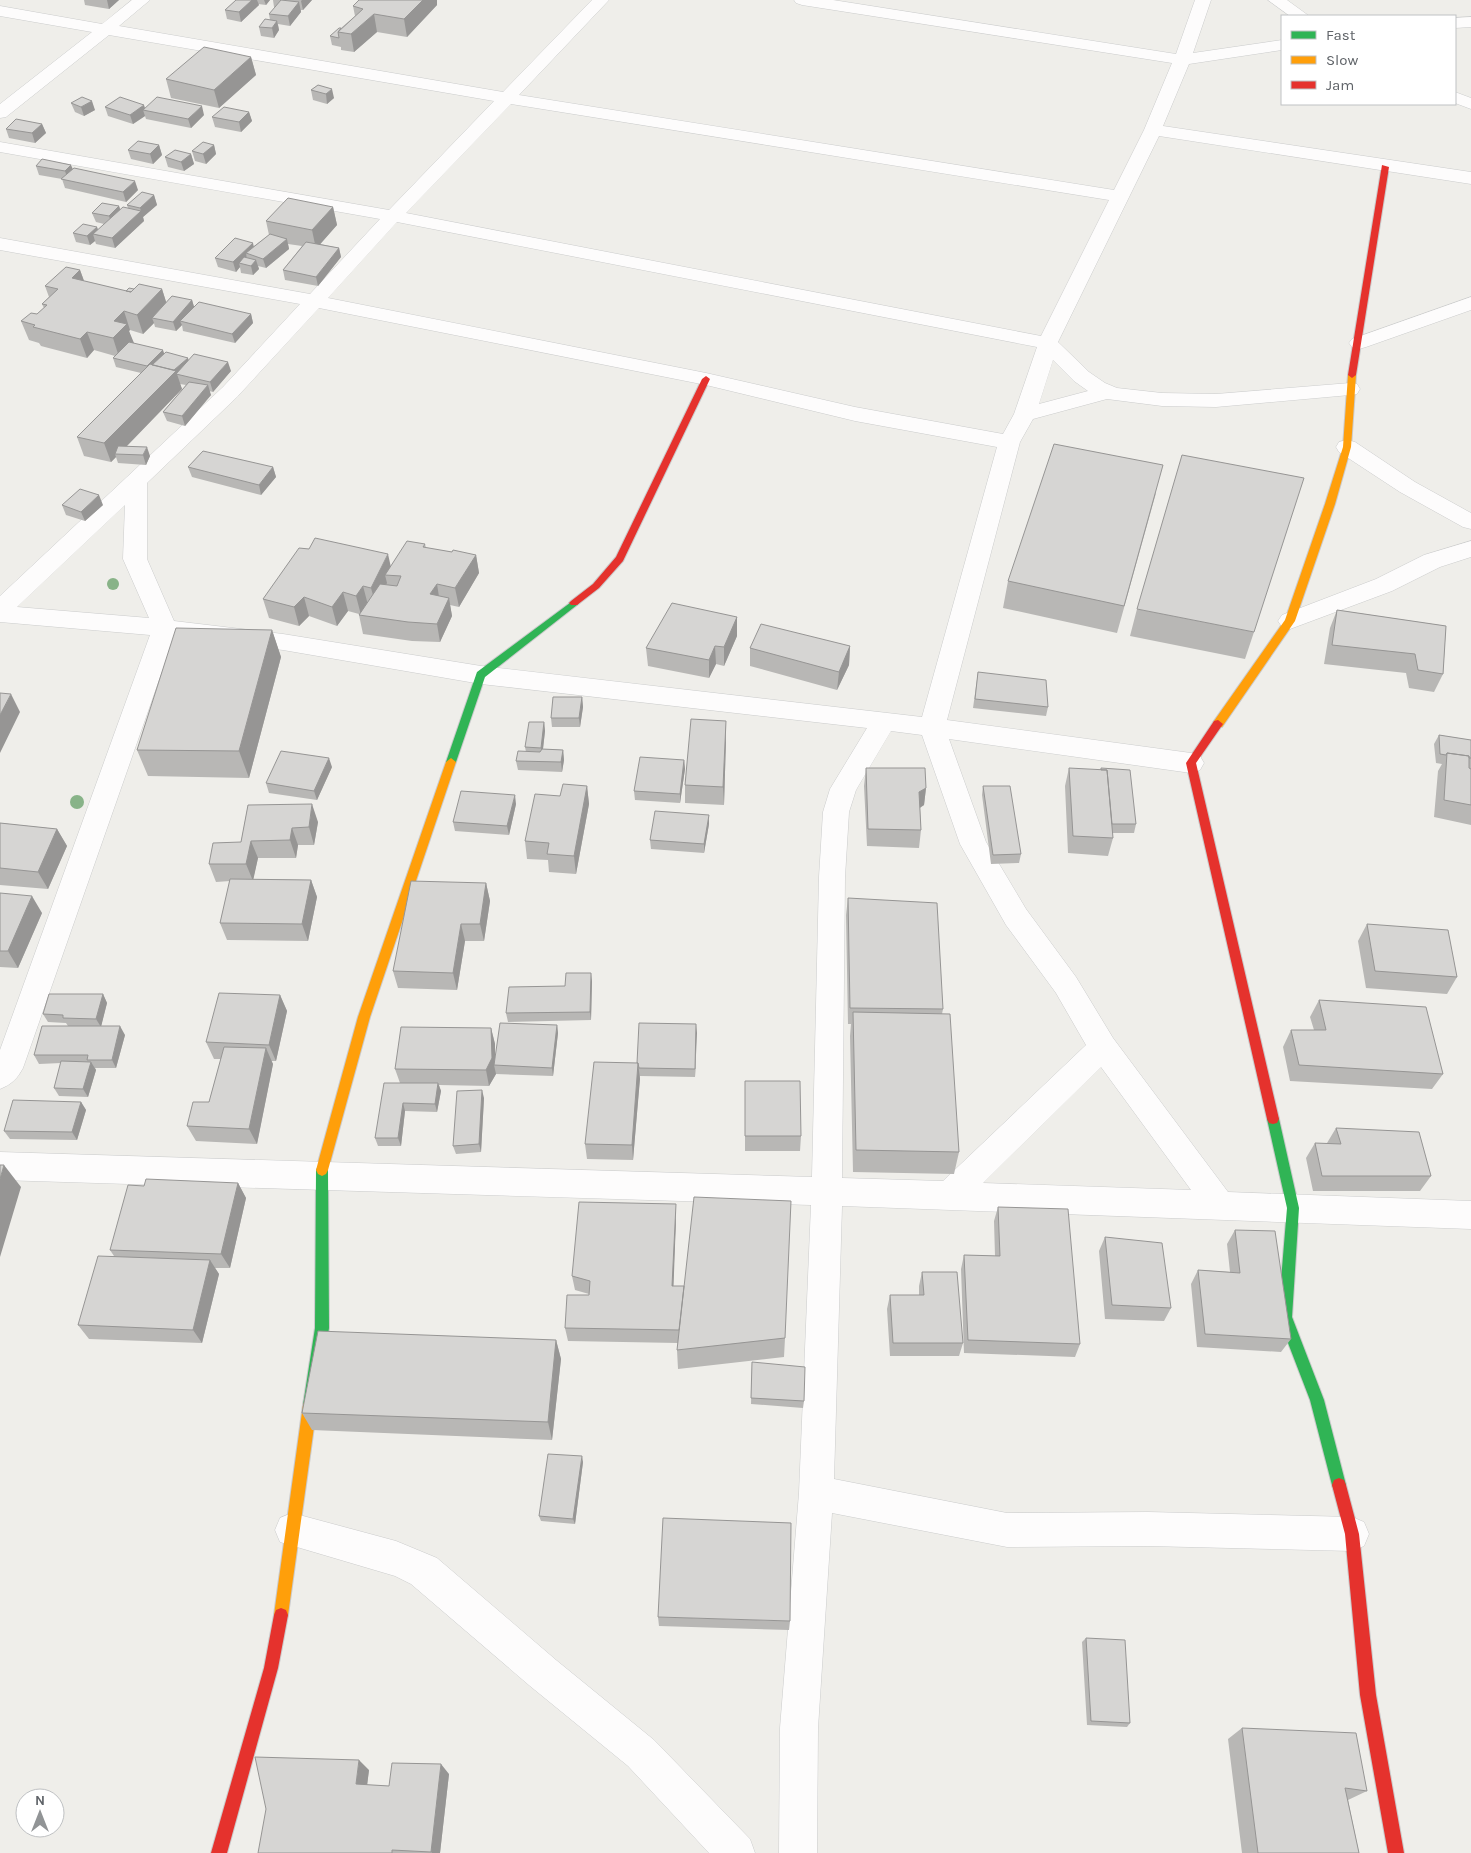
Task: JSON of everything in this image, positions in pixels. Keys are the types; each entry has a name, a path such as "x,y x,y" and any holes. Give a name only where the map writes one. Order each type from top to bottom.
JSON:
{"street":[{"path":"0,113 142,0"},
{"path":"0,610 230,392 392,216 601,0"},
{"path":"802,0 843,3 1182,60 1281,45"},
{"path":"1276,0 1299,15"},
{"path":"1199,2 1182,60 1153,130 1048,343 1025,414 1009,442 932,728 973,844 1016,917 1066,985 1103,1047 1220,1204"},
{"path":"0,11 507,98 1119,196"},
{"path":"1456,23 1471,22"},
{"path":"1456,97 1471,104"},
{"path":"1153,130 1386,167 1471,178"},
{"path":"0,146 392,216 1048,343 1081,376 1107,392 1158,400 1214,400 1350,389"},
{"path":"1386,167 1359,343 1350,389 1347,447 1290,621 1191,763 1293,1208 1285,1317 1317,1400 1352,1534 1368,1695 1396,1853"},
{"path":"0,244 314,301 706,378 855,414 1009,442"},
{"path":"1359,343 1471,303"},
{"path":"219,1853 271,1668 283,1602 322,1328 321,1174 364,1018 481,675 596,586 620,560 706,378"},
{"path":"1025,414 1107,392"},
{"path":"1347,447 1390,478 1471,522"},
{"path":"0,1076 8,1068 164,628 136,560 136,481"},
{"path":"1290,621 1384,586 1432,561 1471,549"},
{"path":"0,614 164,628 283,642 481,675 884,721 1191,763"},
{"path":"798,1853 799,1728 816,1493 827,1191 832,877 836,812 843,789 884,721"},
{"path":"950,1195 1103,1047"},
{"path":"0,1166 321,1174 1220,1204 1471,1215"},
{"path":"816,1493 1006,1530 1148,1529 1352,1534"},
{"path":"292,1530 396,1559 424,1571 474,1612 543,1674 641,1753 736,1853"}],"building":[{"path":"236,0 252,0 239,12 225,10"},
{"path":"281,0 299,2 288,16 269,14"},
{"path":"359,0 423,0 404,19 374,14 351,34 338,32 363,9 353,6"},
{"path":"265,19 277,21 272,28 259,27"},
{"path":"341,28 338,32 339,38 330,36"},
{"path":"204,47 251,57 214,90 166,79"},
{"path":"318,85 332,89 326,94 311,90"},
{"path":"82,97 92,101 81,107 71,103"},
{"path":"120,97 144,105 130,115 105,107"},
{"path":"157,97 202,106 188,119 143,110"},
{"path":"224,107 249,112 239,122 212,117"},
{"path":"16,119 42,124 32,133 6,129"},
{"path":"138,141 159,145 150,154 128,150"},
{"path":"203,142 214,145 203,154 192,151"},
{"path":"175,150 191,154 181,162 165,157"},
{"path":"42,159 71,165 65,171 36,166"},
{"path":"74,168 135,181 123,192 61,179"},
{"path":"142,192 154,195 140,208 127,205"},
{"path":"288,198 333,207 312,230 266,221"},
{"path":"102,203 119,206 109,216 92,213"},
{"path":"123,207 141,211 112,238 93,234"},
{"path":"83,224 97,227 87,236 73,233"},
{"path":"270,234 287,239 263,259 246,253"},
{"path":"235,238 253,243 233,262 215,258"},
{"path":"306,242 339,248 316,277 283,270"},
{"path":"244,257 256,260 251,266 239,263"},
{"path":"66,267 80,270 72,278 131,292 139,284 162,289 137,315 124,311 114,321 127,324 113,338 87,332 80,339 33,327 35,325 21,321 31,313 37,314 47,305 42,304 58,289 45,286"},
{"path":"129,288 134,289 131,292 126,291"},
{"path":"172,296 192,300 173,322 152,318"},
{"path":"199,302 251,314 232,334 180,321"},
{"path":"129,342 163,350 147,366 113,358"},
{"path":"166,352 188,358 174,370 152,365"},
{"path":"194,354 228,362 210,382 176,374"},
{"path":"150,364 176,371 104,443 77,437"},
{"path":"189,382 208,385 182,416 163,412"},
{"path":"1054,444 1163,465 1124,606 1008,581"},
{"path":"118,446 147,447 143,455 115,454"},
{"path":"203,451 273,467 259,485 188,467"},
{"path":"1182,455 1304,478 1254,632 1137,609"},
{"path":"80,489 99,495 81,512 62,505"},
{"path":"315,538 388,554 371,588 363,586 356,596 343,592 332,607 304,597 294,607 263,599 299,548 309,549"},
{"path":"407,541 425,544 423,547 452,552 453,550 476,555 455,588 437,584 430,594 449,598 437,624 359,615 380,584 397,586 401,576 385,575"},
{"path":"672,603 737,617 724,647 715,646 709,660 646,648"},
{"path":"1337,610 1446,626 1443,674 1418,670 1415,654 1332,645"},
{"path":"761,624 850,646 839,672 750,648"},
{"path":"176,628 272,630 239,751 137,750"},
{"path":"978,672 1046,680 1048,707 975,699"},
{"path":"0,693 11,694 0,715"},
{"path":"553,697 582,697 579,718 551,718"},
{"path":"691,719 726,721 723,787 685,785"},
{"path":"529,722 544,722 541,748 525,747"},
{"path":"1439,735 1471,740 1471,758 1469,756 1447,753 1446,755 1440,754"},
{"path":"542,749 563,750 561,762 516,761 518,751 540,752"},
{"path":"281,751 329,758 314,791 266,783"},
{"path":"1447,753 1469,756 1471,805 1444,800"},
{"path":"640,757 684,760 680,794 634,791"},
{"path":"866,768 925,768 926,788 919,792 921,830 868,829"},
{"path":"1069,768 1107,770 1113,838 1073,836"},
{"path":"1101,768 1130,770 1136,824 1112,824 1107,770 1101,770"},
{"path":"563,784 587,786 574,856 547,854 549,843 525,841 535,794 560,796"},
{"path":"983,786 1010,786 1021,854 993,855"},
{"path":"461,791 515,795 507,826 453,822"},
{"path":"312,804 309,827 292,828 290,840 251,841 246,864 209,864 213,843 241,842 248,805"},
{"path":"655,811 709,815 704,844 650,840"},
{"path":"0,823 57,829 38,872 0,868"},
{"path":"230,879 311,880 302,924 220,923"},
{"path":"411,881 486,883 480,924 461,924 453,973 393,971"},
{"path":"0,893 32,896 8,951 0,951"},
{"path":"848,898 937,903 943,1009 850,1008"},
{"path":"1367,924 1448,930 1457,977 1375,971"},
{"path":"566,973 591,973 590,1012 506,1013 509,987 565,986"},
{"path":"219,993 280,995 269,1045 206,1042"},
{"path":"49,994 103,994 96,1019 63,1018 63,1015 43,1014"},
{"path":"1319,1000 1426,1007 1443,1074 1299,1065 1291,1030 1326,1030"},
{"path":"853,1012 950,1014 959,1152 856,1150"},
{"path":"500,1023 557,1025 552,1068 494,1065"},
{"path":"639,1023 696,1024 695,1069 639,1068 637,1063"},
{"path":"42,1026 120,1026 112,1060 87,1060 88,1055 34,1055"},
{"path":"401,1027 491,1028 492,1058 486,1070 395,1069"},
{"path":"224,1047 266,1048 249,1129 187,1126 193,1102 209,1102"},
{"path":"61,1061 91,1062 83,1089 54,1088"},
{"path":"594,1062 638,1063 632,1145 585,1144"},
{"path":"745,1081 800,1081 801,1136 745,1136"},
{"path":"384,1083 438,1083 435,1104 403,1103 398,1138 375,1138"},
{"path":"482,1090 479,1144 453,1146 457,1091"},
{"path":"13,1100 81,1102 72,1132 4,1131"},
{"path":"1336,1128 1419,1132 1431,1176 1322,1176 1315,1143 1341,1144"},
{"path":"0,1165 4,1165 0,1179"},
{"path":"146,1179 238,1183 221,1254 110,1250 128,1185 144,1186"},
{"path":"694,1197 791,1201 785,1338 677,1350"},
{"path":"579,1202 676,1204 672,1286 684,1286 679,1330 565,1328 567,1295 589,1295 590,1281 572,1276"},
{"path":"998,1207 1068,1209 1080,1344 968,1340 964,1255 1000,1256"},
{"path":"1235,1230 1275,1231 1291,1339 1205,1334 1198,1270 1240,1273"},
{"path":"1105,1237 1162,1243 1171,1308 1112,1305"},
{"path":"98,1256 210,1260 193,1330 78,1325"},
{"path":"922,1272 957,1272 963,1343 893,1343 890,1295 924,1295"},
{"path":"318,1331 556,1340 548,1422 302,1413"},
{"path":"752,1362 805,1367 804,1401 751,1398"},
{"path":"548,1454 582,1456 573,1519 539,1516"},
{"path":"663,1518 791,1523 790,1621 658,1617"},
{"path":"1086,1638 1125,1640 1130,1723 1091,1721"},
{"path":"1242,1728 1356,1733 1367,1791 1345,1788 1359,1853 1258,1853"},
{"path":"255,1757 359,1760 356,1784 389,1786 392,1763 441,1764 431,1852 392,1850 392,1853 258,1853 266,1809"}],"traffic: fast":[{"path":"451,762 481,675 574,603"},
{"path":"1273,1119 1293,1208 1285,1317 1317,1400 1339,1485"},
{"path":"310,1405 322,1328 322,1170"}],"traffic: slow":[{"path":"1218,724 1290,621 1330,504 1347,447 1352,375"},
{"path":"322,1170 364,1017 451,762"},
{"path":"281,1615 310,1405"}],"traffic: jam":[{"path":"1352,375 1385,167"},
{"path":"574,603 596,586 620,559 706,379"},
{"path":"1218,724 1191,763 1273,1119"},
{"path":"1339,1485 1352,1534 1368,1695 1396,1853"},
{"path":"219,1853 271,1668 281,1615"}]}
